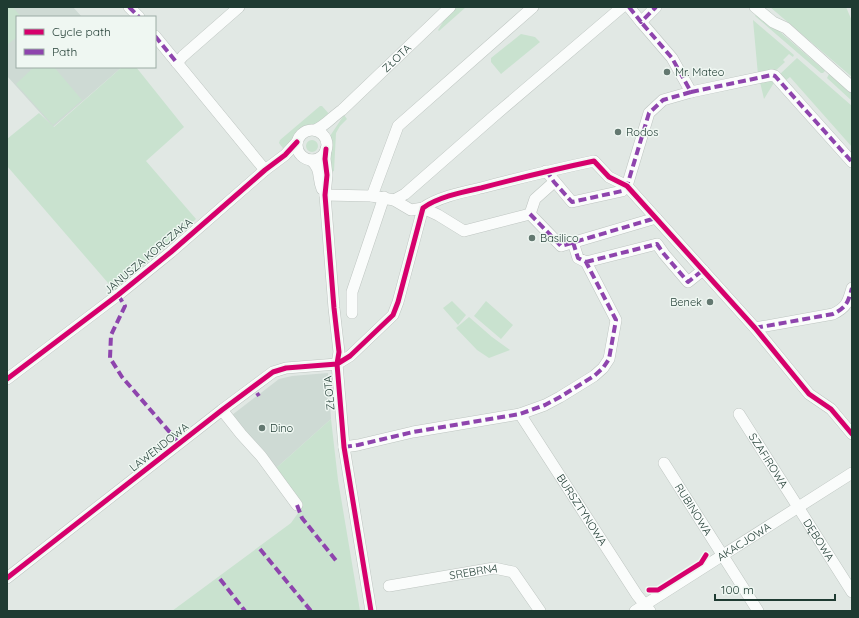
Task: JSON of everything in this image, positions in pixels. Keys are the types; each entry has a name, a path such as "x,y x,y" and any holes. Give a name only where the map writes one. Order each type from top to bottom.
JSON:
{"street":[{"path":"129,7 138,16"},
{"path":"177,63 239,7"},
{"name":"ZŁOTA","path":"315,130 320,128 342,110 450,7"},
{"path":"372,196 398,126 533,7"},
{"path":"325,195 372,196 389,198 404,194 622,7"},
{"path":"629,7 672,58 691,92"},
{"path":"641,22 656,7"},
{"path":"755,7 773,22 786,28"},
{"path":"766,7 786,28 852,87"},
{"path":"156,37 269,168"},
{"path":"546,171 572,202 622,191 627,186 649,113 663,100 691,92 772,75 776,76 852,162"},
{"name":"ZŁOTA","path":"342,110 327,137 325,159 327,175 325,195 339,352 337,364 344,447 371,611"},
{"path":"307,130 315,130 323,135 326,147 320,157 308,159 298,152 297,142 303,132 307,130"},
{"name":"JANUSZA KORCZAKA","path":"7,379 118,295 171,252 291,150 297,142"},
{"name":"JANUSZA KORCZAKA","path":"269,168 298,158 308,159"},
{"name":"ZŁOTA","path":"308,159 318,170 320,185 325,195"},
{"path":"389,198 411,210 424,208 430,203 467,192 546,171 594,161 610,177 627,186 755,328 809,394 831,409 852,434"},
{"path":"530,214 535,199 554,182"},
{"path":"352,313 352,292 389,198"},
{"path":"424,208 464,231 530,214"},
{"path":"337,364 350,356 393,315 424,208"},
{"path":"530,214 561,246 656,218"},
{"path":"344,447 413,432 520,414 555,399 594,376 603,368 609,359 616,320 586,262 578,258 573,242"},
{"path":"586,262 657,244 688,282 703,270"},
{"path":"755,328 833,314 842,310 851,296"},
{"name":"LAWENDOWA","path":"7,578 273,372 286,368 337,364"},
{"path":"222,410 261,456 297,505"},
{"name":"BURSZTYNOWA","path":"520,414 648,608"},
{"name":"SZAFIROWA","path":"740,414 798,507"},
{"name":"RUBINOWA","path":"664,463 758,611"},
{"name":"AKACJOWA","path":"635,611 648,608 723,555 852,473"},
{"name":"DĘBOWA","path":"798,507 852,592"},
{"name":"SREBRNA","path":"389,586 494,568 513,572 540,611"}],"shaded area":[{"path":"7,7 73,7 81,16 16,16 16,68 121,68 53,127 7,76"},
{"path":"328,373 331,419 274,470 232,415 279,379 292,376"}],"green space":[{"path":"7,7 13,7 20,16 16,16 16,38 7,45"},
{"path":"456,7 466,7 439,31 438,30 446,17"},
{"path":"770,7 846,7 852,21 852,77"},
{"path":"757,12 825,71 821,73 755,16"},
{"path":"753,20 794,55 793,57 789,54 783,60 785,62 774,72 758,75"},
{"path":"521,34 535,37 540,42 501,74 491,62 491,58"},
{"path":"797,58 852,106 852,147 790,77 785,81 779,75"},
{"path":"33,68 55,68 82,100 53,125 16,84"},
{"path":"121,68 137,68 184,127 146,161 196,219 115,291 7,166 7,139 39,113 54,127"},
{"path":"829,74 852,94 852,101 827,78"},
{"path":"760,80 775,81 764,99 760,82"},
{"path":"320,106 322,106 330,115 315,127 302,130 285,151 279,143 280,140"},
{"path":"344,115 347,119 336,133 334,171 329,173 330,136"},
{"path":"310,140 314,140 318,146 314,152 310,152 306,148 306,144"},
{"path":"452,301 466,315 458,325 443,308"},
{"path":"486,301 513,325 501,339 474,316"},
{"path":"469,317 510,350 489,358 477,350 456,328"},
{"path":"331,419 338,480 360,611 172,611 291,523 303,506 274,470"},
{"path":"705,556 699,562 658,589 653,589"}],"marked path":[{"path":"129,7 138,16"},
{"path":"629,7 641,22 656,7"},
{"path":"546,170 554,182 572,202 622,191 627,186 649,113 663,100 691,92 672,58 641,22"},
{"path":"156,37 177,63"},
{"path":"691,92 772,75 775,76 852,162"},
{"path":"530,214 561,246 656,218"},
{"path":"344,447 413,432 520,414 545,405 560,397 594,376 603,368 609,359 616,320 586,262 578,258 573,242"},
{"path":"586,262 657,244 688,282 703,270"},
{"path":"755,328 833,314 846,304 852,288"},
{"path":"118,295 125,306 111,335 110,358 122,377 180,444"},
{"path":"297,505 302,518 338,563"},
{"path":"260,549 311,611"},
{"path":"220,579 245,611"}],"cycle path":[{"path":"7,379 118,295 171,252 265,170 285,155 297,142"},
{"path":"326,149 325,159 327,175 325,195 339,352 337,364 344,447 371,611"},
{"path":"7,578 273,372 286,368 337,364 350,356 393,315 398,302 423,208 443,198 459,193 594,161 609,177 627,186 755,328 809,394 831,409 852,434"},
{"path":"649,590 658,590 701,563 706,555"}],"place":[{"name":"Mr. Mateo","path":"667,72"},
{"name":"Rodos","path":"618,132"},
{"name":"Basilico","path":"532,238"},
{"name":"Benek","path":"710,302"},
{"name":"Dino","path":"262,428"}]}
